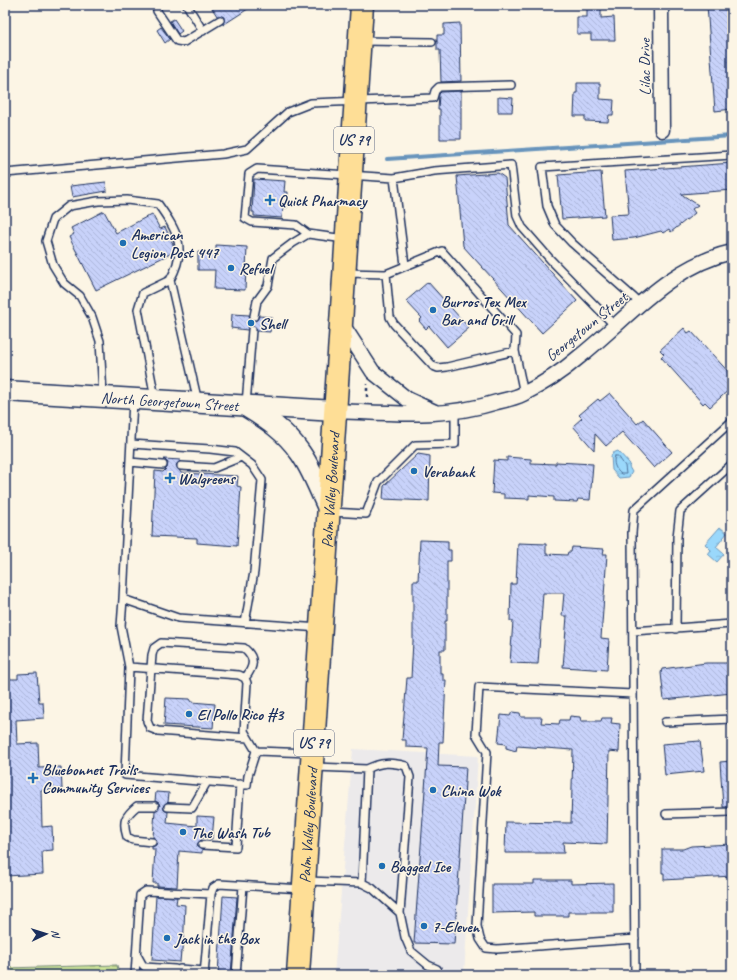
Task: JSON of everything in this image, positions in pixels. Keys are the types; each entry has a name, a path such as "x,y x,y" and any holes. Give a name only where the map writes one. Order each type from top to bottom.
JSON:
{"highway":[{"name":"Palm Valley Boulevard","path":"298,975 330,512 335,411 362,5"}],"street":[{"name":"Lilac Drive","path":"661,5 662,130"},
{"name":"Georgetown Street","path":"335,411 438,414 484,406 524,394 578,358 664,284 684,271 706,260 732,252"},
{"path":"341,324 373,372 407,399 438,414"},
{"name":"North Georgetown Street","path":"5,391 198,404 335,411"},
{"path":"245,406 267,419 282,431 300,451 330,512"}],"lane":[{"path":"157,5 157,11 177,41 184,42 220,20"},
{"path":"187,5 203,31"},
{"path":"360,41 432,42"},
{"path":"5,173 223,154 247,150 288,112 311,103 433,98 435,91 439,87 510,85"},
{"path":"641,304 572,243 555,225 547,206 542,167 732,155"},
{"path":"347,239 308,234 296,225 252,222 245,218 249,174 257,169 394,178 434,171 511,165 517,216 522,227 550,259 615,326"},
{"path":"394,178 406,266"},
{"path":"103,398 100,341 92,317 80,296 64,283 53,265 46,241 53,219 69,206 127,200 158,204 175,227 180,249 177,269 170,280 143,293 138,309 156,401"},
{"path":"254,316 257,301 268,286 273,258 308,234"},
{"path":"345,272 386,274 442,251 516,335 515,351 524,394"},
{"path":"386,274 390,317 394,324 433,366 438,368 447,367 515,351"},
{"path":"170,280 198,404"},
{"path":"245,406 252,330"},
{"path":"129,667 238,675 245,678 247,683 244,731 256,751 248,776 247,785 125,775 129,667 121,626 133,400"},
{"path":"330,512 366,514 378,482 415,445 455,444 455,412"},
{"path":"635,975 632,533 634,510 732,421"},
{"path":"131,444 235,452 252,465 262,480 254,572 246,623"},
{"path":"181,466 214,468 241,457"},
{"path":"130,462 163,465"},
{"path":"676,629 677,537 680,511 732,464"},
{"path":"123,600 178,618 322,628"},
{"path":"633,631 732,624"},
{"path":"245,678 252,670 253,659 250,653 244,648 161,643 154,648 147,721 150,728 158,730 248,738"},
{"path":"633,694 479,687 476,734 487,752 477,926 480,940 486,948 497,950 635,939"},
{"path":"665,722 732,719"},
{"path":"256,751 367,769 385,762 406,766 410,777 400,913 405,937 411,951 428,966 437,969 437,975"},
{"path":"362,883 367,769"},
{"path":"168,807 192,808 207,782"},
{"path":"202,845 236,847 240,784"},
{"path":"152,842 133,840 127,837 124,827 128,814 137,806 155,806"},
{"path":"666,814 732,812"},
{"path":"136,953 138,960 145,967 205,973 211,894 213,888 219,884 243,886 362,883 372,888 400,913"},
{"path":"236,975 243,886"},
{"path":"135,975 139,898 142,893 146,891 211,894"}],"path":[{"path":"367,397 366,384 372,380"}],"shaded area":[{"path":"353,749 478,756 464,975 334,975"}],"green space":[{"path":"117,965 119,975 5,975 5,968"}],"water":[{"path":"618,451 630,464 629,467 632,472 629,477 619,478 612,470 611,456 613,453"},
{"path":"720,527 727,533 716,547 724,554 717,562 708,554 711,550 705,544"}],"building":[{"path":"210,5 254,5 223,25 224,17 217,16"},
{"path":"587,5 601,5 601,18 614,17 615,40 591,40 591,34 577,34 577,17 587,17"},
{"path":"707,5 728,5 732,54 732,109 715,111"},
{"path":"174,19 182,31 178,34 170,21"},
{"path":"460,23 461,81 441,82 440,50 437,50 437,35 444,35 444,24"},
{"path":"161,27 170,39 165,43 157,30"},
{"path":"577,83 600,83 600,99 614,100 613,115 609,115 608,122 585,121 585,116 574,116"},
{"path":"461,91 461,139 440,139 440,109 438,109 439,94 441,92"},
{"path":"498,97 513,98 512,112 498,112"},
{"path":"732,163 732,190 681,194 698,205 692,209 695,213 671,232 669,229 663,233 661,231 634,238 612,240 610,215 629,214 625,171"},
{"path":"601,172 605,216 562,219 558,175"},
{"path":"498,173 505,178 509,225 577,301 542,333 463,246 457,176"},
{"name":"Quick Pharmacy","path":"254,179 285,181 284,192 288,192 287,208 283,207 282,218 254,216 254,212 252,212"},
{"path":"106,182 107,191 72,197 70,186"},
{"name":"American Legion Post 447","path":"104,211 116,233 152,214 160,229 165,227 173,244 174,252 96,290 69,237 74,234 71,228"},
{"name":"Refuel","path":"216,245 247,247 245,290 214,289 215,270 198,270 198,252 216,253"},
{"name":"Burros Tex Mex Bar and Grill","path":"428,282 469,328 447,347 429,326 426,329 419,321 422,318 406,301"},
{"name":"Shell","path":"232,314 249,315 250,319 253,321 257,320 259,316 272,317 270,332 257,331 253,325 247,330 231,328"},
{"path":"684,328 688,333 691,331 732,376 732,387 710,407 705,402 703,404 661,357 664,354 660,350"},
{"path":"610,393 637,424 643,419 672,452 654,468 622,432 606,446 595,434 594,450 573,426 582,418 579,415 598,399 600,401"},
{"name":"Verabank","path":"418,454 430,456 429,501 383,499 384,486"},
{"path":"507,457 531,459 531,463 556,464 556,462 593,464 590,500 578,499 577,502 554,501 554,497 529,495 529,499 504,498 504,494 492,493 494,460 507,461"},
{"name":"Walgreens","path":"164,459 181,460 176,465 181,473 238,476 237,486 241,487 237,546 197,543 197,538 152,536 155,471 163,472 167,468 168,463"},
{"path":"420,540 448,541 448,550 451,550 451,561 447,561 447,621 445,621 445,650 440,650 440,673 443,673 443,680 446,680 443,742 439,742 438,766 466,767 454,944 414,943 428,748 406,747 406,740 402,740 407,678 411,678 413,641 413,581 418,581"},
{"path":"518,543 546,544 546,554 567,555 568,552 571,552 572,547 604,549 603,554 607,554 601,638 609,639 607,670 563,667 567,616 562,616 564,593 543,593 538,664 510,663 513,621 510,621 511,584 516,584"},
{"path":"706,663 732,663 732,693 664,700 661,673 662,669"},
{"name":"Bluebonnet Trails Community Services","path":"37,673 39,702 43,702 44,718 16,720 17,744 38,743 39,768 61,767 62,789 41,790 42,827 52,826 53,850 42,851 43,874 5,876 5,679 18,679 18,674"},
{"name":"El Pollo Rico #3","path":"166,698 190,699 192,702 215,704 213,728 164,725"},
{"path":"512,712 520,713 521,717 542,717 541,723 559,724 560,720 569,720 570,716 580,717 581,721 601,721 602,718 612,718 611,723 620,724 619,752 609,751 607,844 563,842 564,853 505,853 506,822 571,823 573,750 517,746 516,751 506,748 506,744 498,743 501,715 510,716"},
{"path":"700,741 704,771 665,775 662,744"},
{"path":"731,761 732,807 723,807 720,762"},
{"path":"156,792 169,793 168,802 163,806 164,810 168,812 167,823 197,826 197,816 214,817 212,839 203,838 198,843 197,847 202,850 202,853 179,851 177,887 157,886 157,883 153,883 155,849 152,849 152,847 156,845 157,842 153,837 155,811 160,806 159,803 155,801"},
{"path":"732,844 732,876 664,880 664,873 662,873 662,849 683,849 691,846"},
{"path":"534,880 571,880 571,884 613,883 613,912 568,912 568,916 534,916 534,912 492,913 492,884 534,884"},
{"name":"Jack in the Box","path":"156,896 177,897 176,904 185,905 183,951 181,951 180,962 152,960"},
{"path":"223,896 237,897 231,975 218,974"}],"waterway":[{"path":"387,159 732,136"}],"place":[{"name":"Quick Pharmacy","path":"270,200"},
{"name":"American Legion Post 447","path":"123,243"},
{"name":"Refuel","path":"231,268"},
{"name":"Burros Tex Mex Bar and Grill","path":"433,310"},
{"name":"Shell","path":"251,323"},
{"name":"Verabank","path":"414,471"},
{"name":"Walgreens","path":"170,478"},
{"name":"El Pollo Rico #3","path":"189,714"},
{"name":"Bluebonnet Trails Community Services","path":"33,778"},
{"name":"China Wok","path":"433,790"},
{"name":"The Wash Tub","path":"183,832"},
{"name":"Bagged Ice","path":"382,866"},
{"name":"7-Eleven","path":"424,926"},
{"name":"Jack in the Box","path":"167,938"}]}
